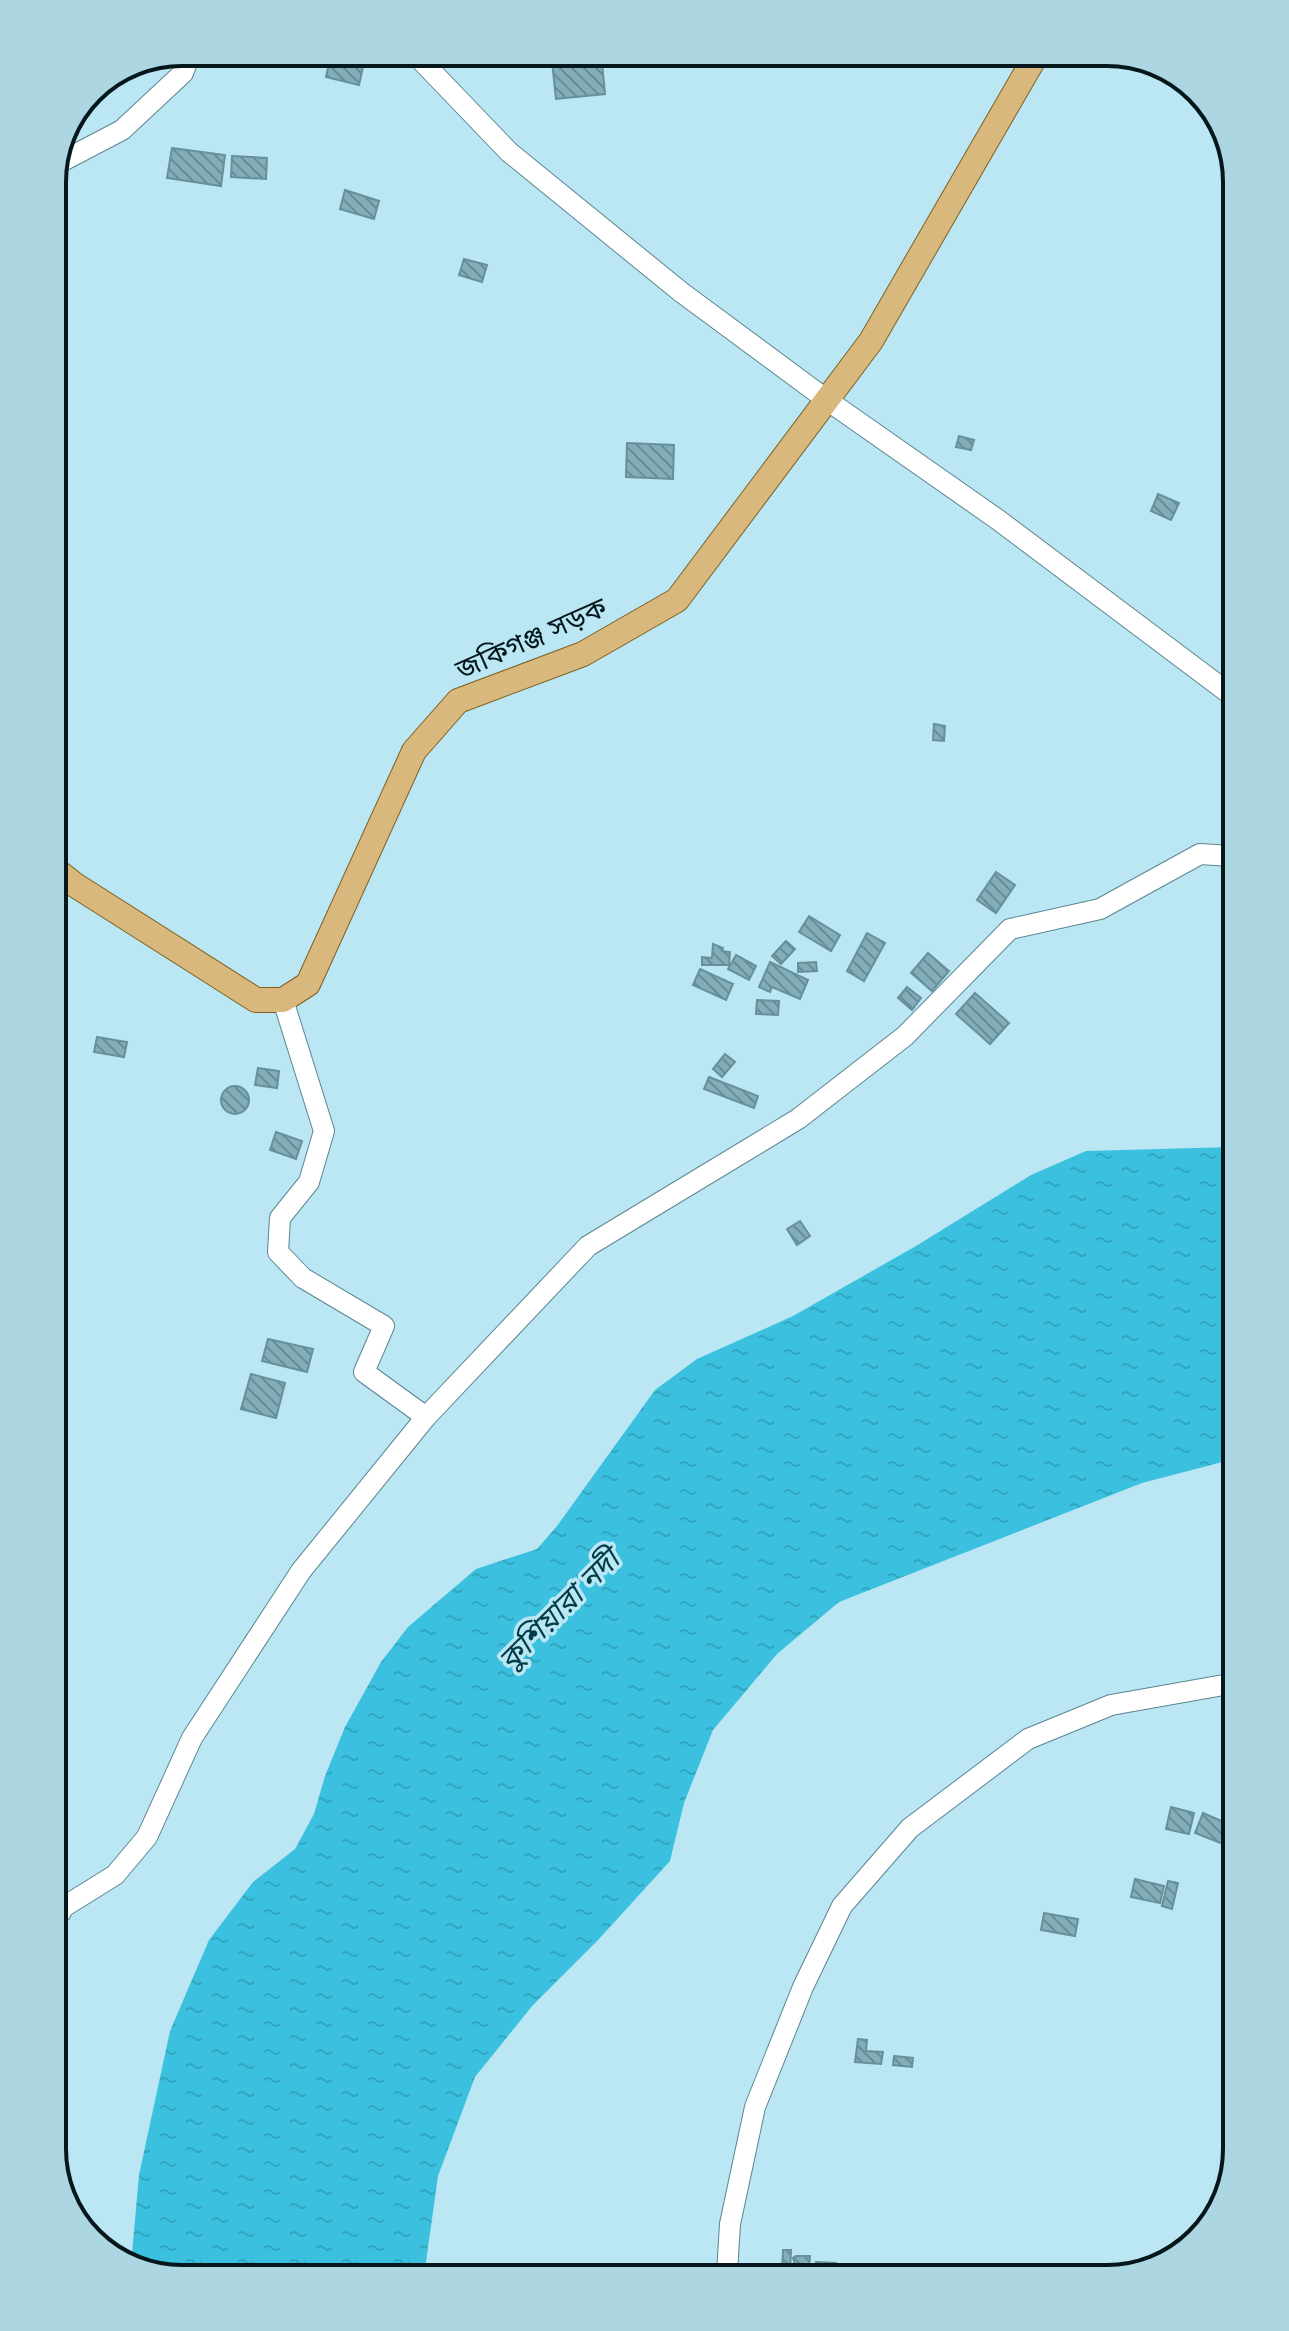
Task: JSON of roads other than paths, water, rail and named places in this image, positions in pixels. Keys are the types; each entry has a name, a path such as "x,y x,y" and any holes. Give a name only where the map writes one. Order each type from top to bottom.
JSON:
{"main road":[{"name":"জকিগঞ্জ সড়ক","path":"283,1000 308,984 414,751 458,701 583,654 677,600 871,341 1030,66"},
{"path":"66,878 256,1000 283,1000"}],"street":[{"path":"69,158 122,130 183,73 186,66"},
{"path":"426,66 509,152 681,292 827,400 997,519 1223,689"},
{"path":"66,1906 115,1875 147,1837 192,1738 301,1571 426,1417 588,1246 798,1119 905,1036 1010,929 1100,909 1200,854 1223,855"},
{"path":"283,1000 324,1131 309,1182 280,1218 278,1252 303,1278 384,1326 364,1372 426,1417"},
{"path":"727,2265 730,2224 755,2107 803,1987 842,1906 910,1828 1028,1739 1111,1705 1223,1685"}],"water":[{"name":"কুশিয়ারা নদী","path":"1223,1147 1223,1462 1142,1483 839,1602 777,1654 713,1730 684,1803 670,1861 533,2005 475,2077 438,2176 426,2265 174,2265 132,2253 139,2175 170,2031 209,1940 253,1882 295,1849 314,1814 345,1727 381,1662 408,1627 476,1569 537,1549 655,1390 697,1359 793,1316 916,1246 1031,1175 1086,1151"}]}
